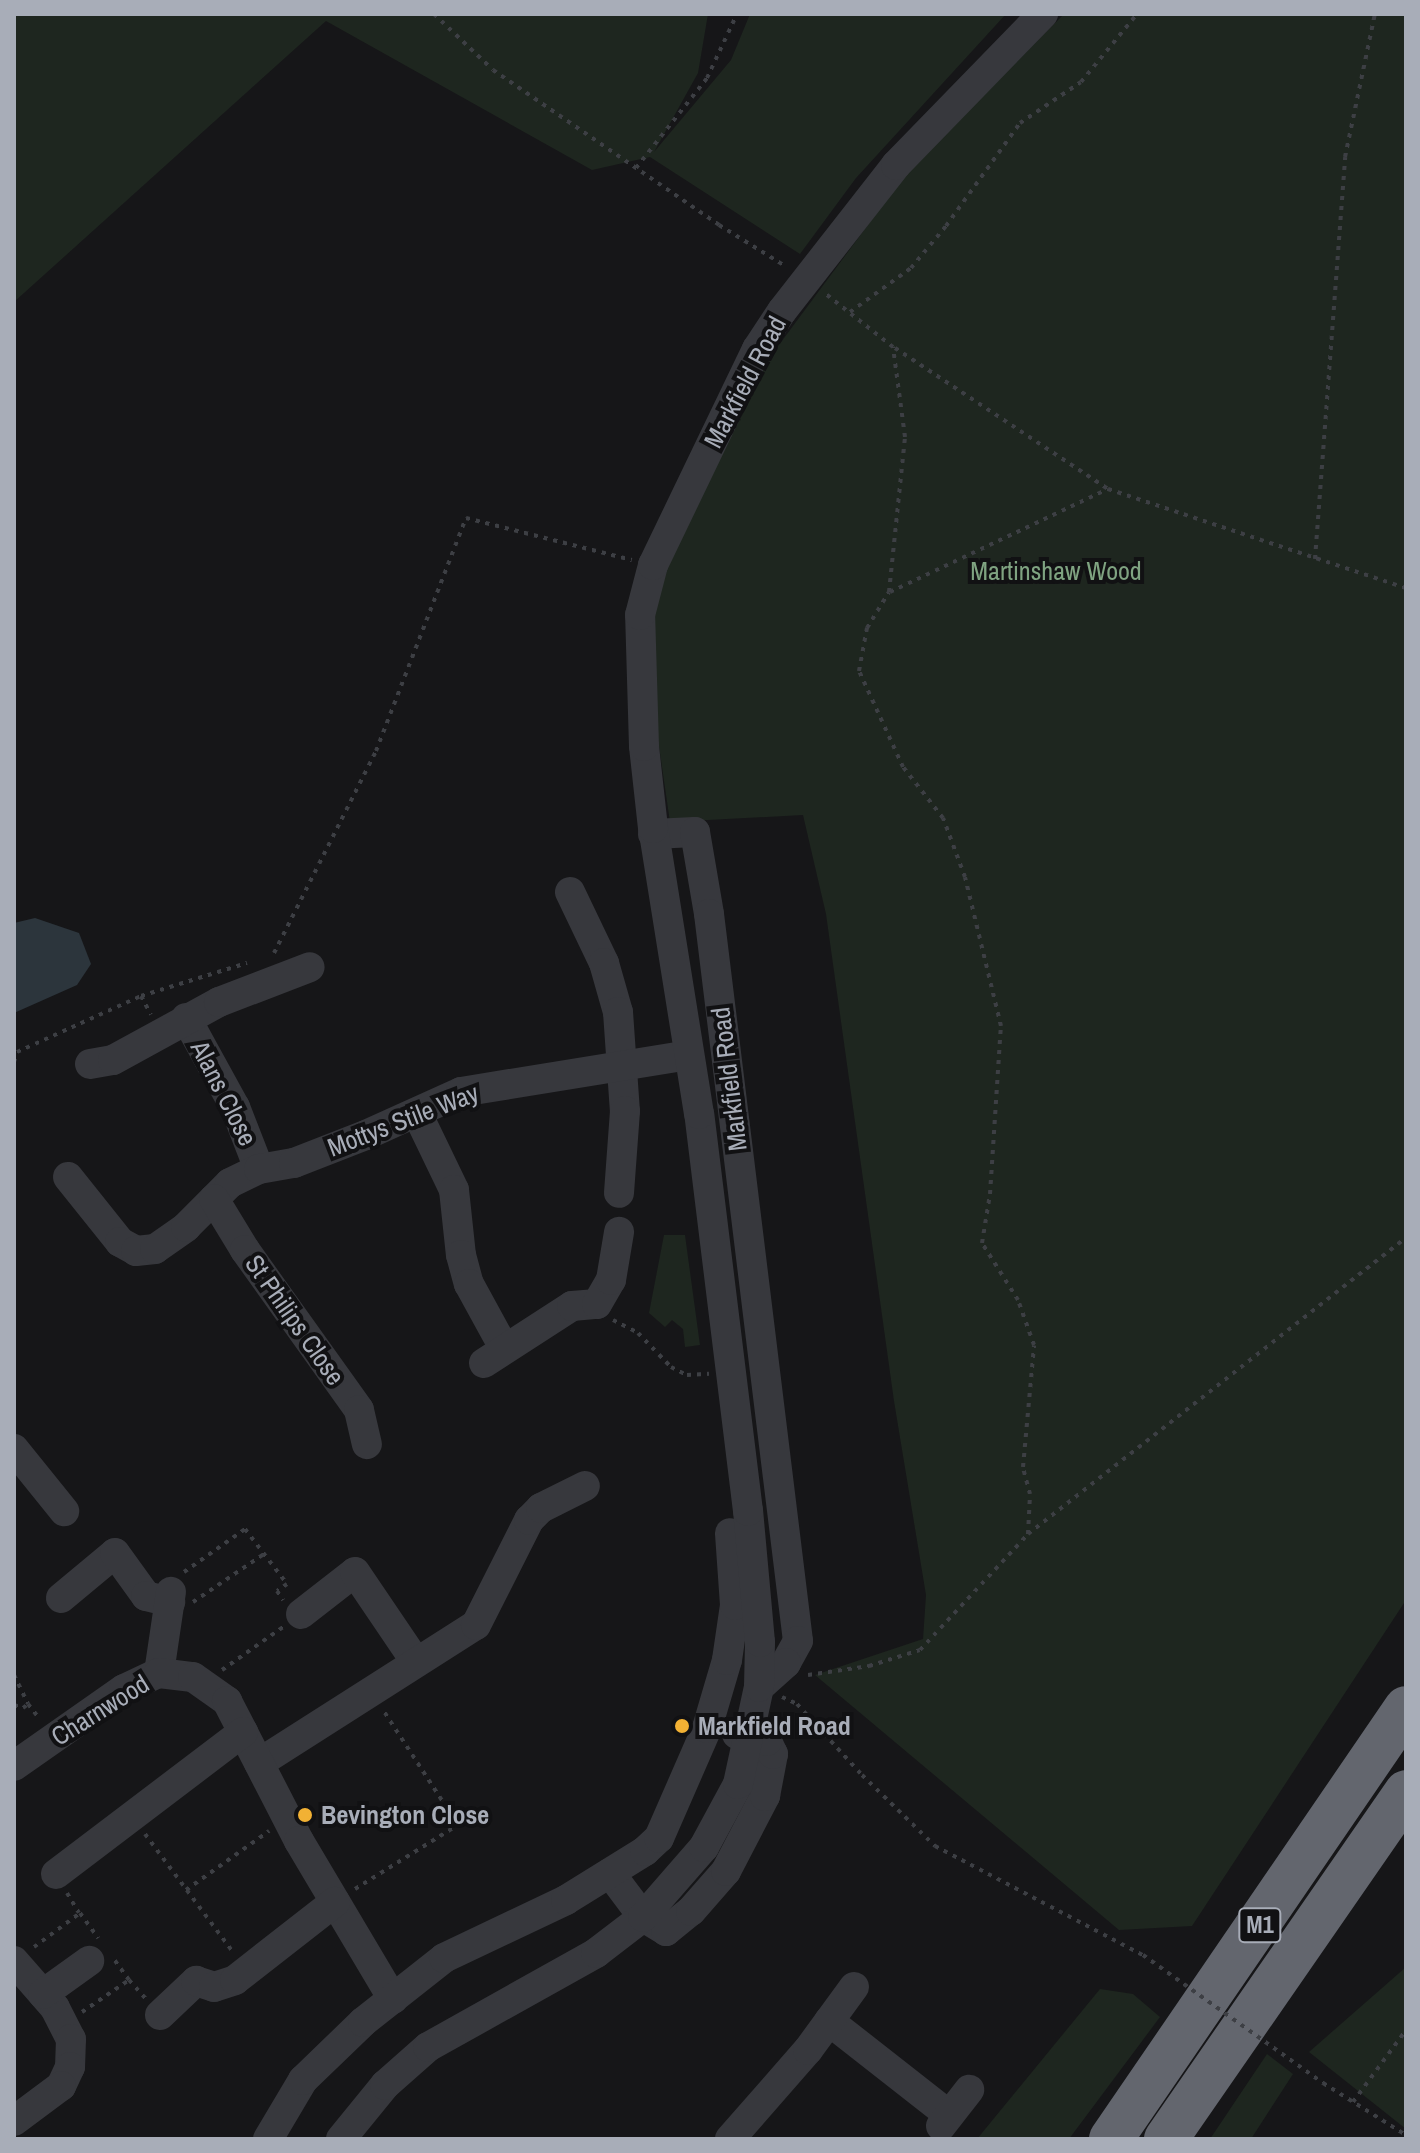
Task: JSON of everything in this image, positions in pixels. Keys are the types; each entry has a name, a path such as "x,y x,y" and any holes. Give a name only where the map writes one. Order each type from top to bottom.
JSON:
{"highway":[{"name":"M1","path":"1111,2139 1406,1708"},
{"name":"M1","path":"1166,2139 1406,1792"}],"street":[{"name":"Markfield Road","path":"751,1737 759,1687 760,1642 739,1442 689,1055 653,834 644,746 640,615 653,565 757,349 896,165 1043,14"},
{"name":"Markfield Road","path":"653,834 695,832 711,930 798,1641 786,1663 759,1687"},
{"path":"570,892 604,963 618,1012 625,1111 619,1193"},
{"path":"90,1064 113,1060 186,1018 310,967"},
{"name":"Alans Close","path":"186,1018 235,1107 259,1169"},
{"name":"Mottys Stile Way","path":"68,1177 120,1242 136,1251 155,1249 186,1227 230,1183 259,1169 294,1163 461,1092 689,1055"},
{"path":"417,1113 454,1190 461,1255 494,1356 572,1306 597,1304 611,1280 619,1232"},
{"name":"St Philips Close","path":"214,1199 254,1262 359,1410 367,1444"},
{"path":"268,2139 303,2080 363,2022 444,1958 566,1900 659,1838 707,1728 727,1660 735,1605 720,1457 726,1446 739,1442"},
{"path":"14,1449 64,1511"},
{"path":"259,1763 476,1625 481,1588 521,1538 529,1520 541,1508 585,1486"},
{"path":"61,1598 115,1553 146,1596 171,1598 159,1673"},
{"path":"298,1616 355,1572 416,1662"},
{"name":"Charnwood","path":"14,1766 124,1689 159,1673 193,1677 227,1701 287,1818 393,1999"},
{"path":"610,1873 643,1917 666,1931 691,1911 726,1871 765,1796 773,1754 767,1741 707,1728"},
{"path":"56,1874 243,1732"},
{"path":"160,2015 196,1981 214,1987 235,1980 335,1902"},
{"path":"341,2139 385,2085 428,2047 596,1953 643,1917"},
{"path":"43,1994 88,1960"},
{"path":"14,1961 55,2008 71,2039 70,2067 61,2086 14,2121"},
{"path":"730,2139 854,1987"},
{"path":"829,2021 945,2120 969,2090"}],"path":[{"path":"434,14 493,70 807,279 893,347 1108,489 1406,588"},
{"path":"636,168 707,78 737,14"},
{"path":"850,312 911,268 946,226 1020,123 1081,82 1137,14"},
{"path":"1315,559 1345,157 1375,14"},
{"path":"893,347 905,437 889,592 867,628 859,671 903,767 943,818 965,877 1001,1026 993,1162 982,1243 1018,1300 1034,1345 1023,1467 1030,1494 1028,1534"},
{"path":"889,592 1108,489"},
{"path":"273,955 376,751 466,518 653,565"},
{"path":"14,1062 17,1052 141,996 258,959"},
{"path":"759,1687 796,1675 869,1666 920,1650 1028,1534 1406,1238"},
{"path":"597,1304 618,1324 638,1333 671,1367 687,1375 730,1370"},
{"path":"171,1598 245,1529 287,1584 277,1591 298,1616 202,1684"},
{"path":"171,1598 264,1554"},
{"path":"14,1675 28,1704 54,1738"},
{"path":"759,1687 797,1704 862,1775 935,1846 1143,1955 1323,2083 1406,2135"},
{"path":"14,1696 22,1691"},
{"path":"335,1902 458,1825 371,1691"},
{"path":"14,1705 23,1708 28,1704"},
{"path":"132,1816 247,1971"},
{"path":"186,1890 287,1818"},
{"path":"1353,2102 1406,2030"}],"green space":[{"path":"14,14 708,14 698,73 654,152 731,60 750,14 1006,14 856,178 800,254 650,157 592,170 326,21 14,302"},
{"name":"Martinshaw Wood","path":"1064,14 1406,14 1406,1600 1192,1926 1119,1930 815,1675 923,1639 926,1595 894,1401 826,914 803,815 670,822 640,615 767,361 905,175"},
{"path":"664,1235 685,1235 700,1345 685,1347 683,1329 672,1320 665,1327 649,1313"},
{"path":"1406,1967 1406,2129 1309,2052"},
{"path":"1100,1989 1133,1994 1160,2017 1069,2139 977,2139"},
{"path":"1267,2054 1293,2074 1251,2139 1210,2139"}],"shaded area":[{"path":"35,918 79,933 91,964 77,985 14,1013 14,923"}],"place":[{"name":"Markfield Road","path":"682,1726"},
{"name":"Bevington Close","path":"305,1815"}]}
